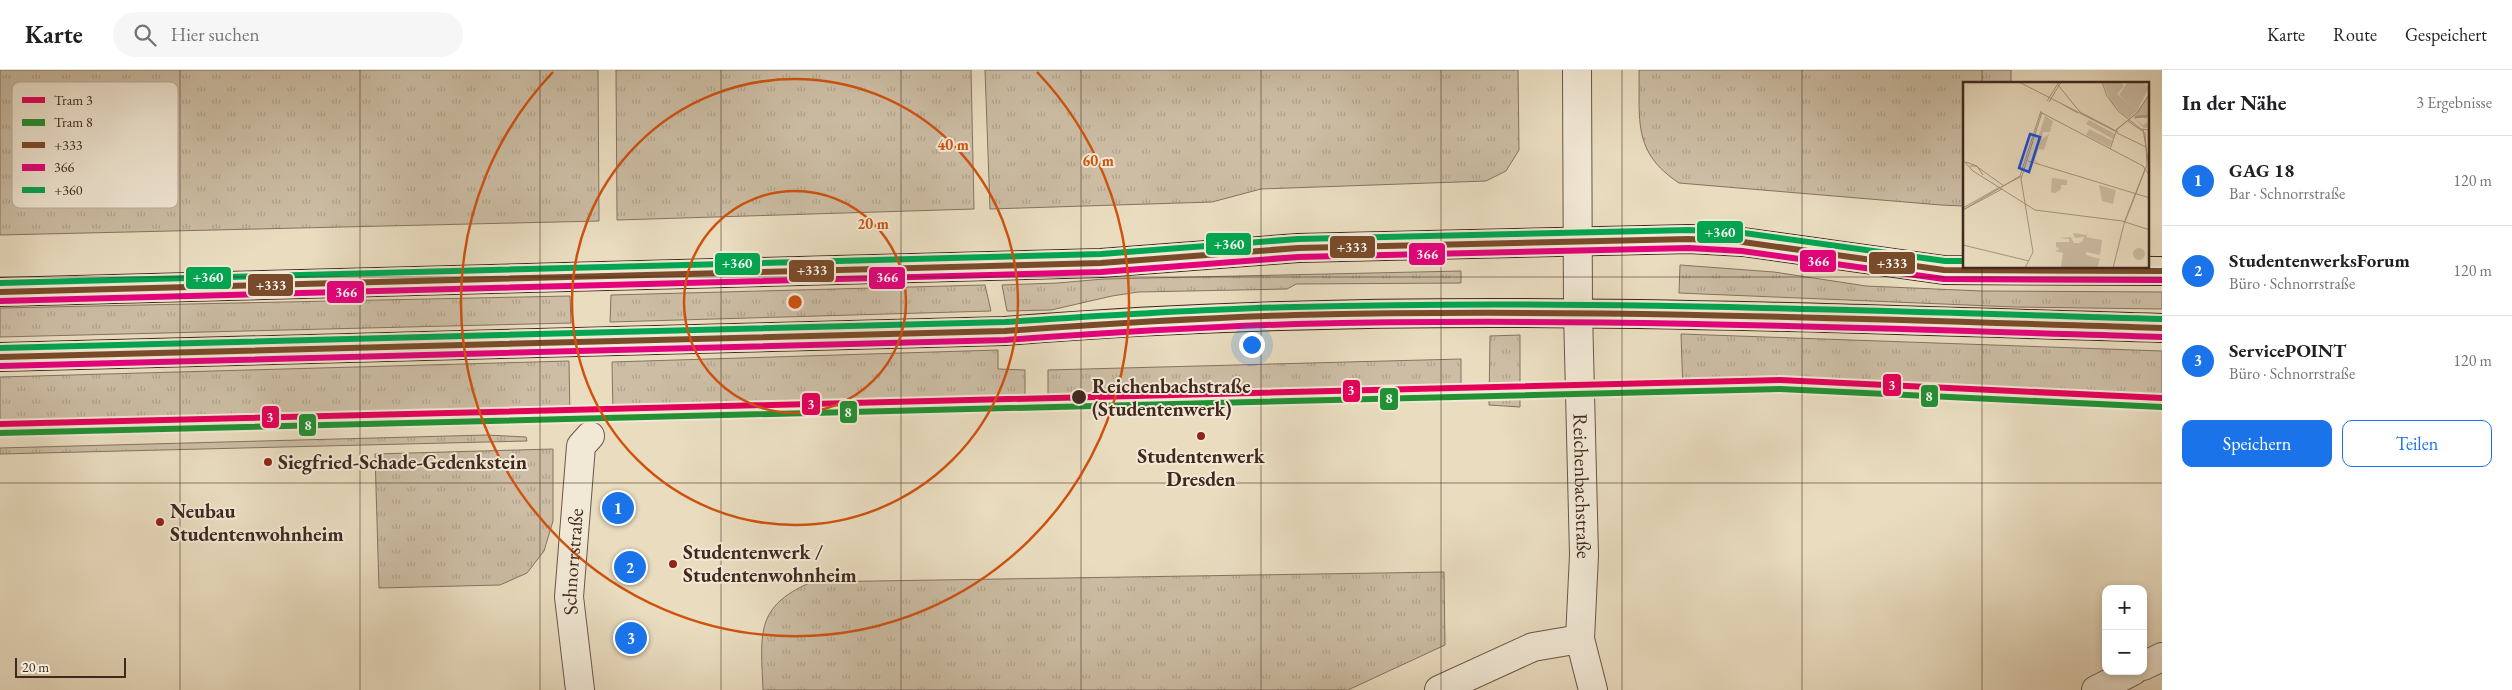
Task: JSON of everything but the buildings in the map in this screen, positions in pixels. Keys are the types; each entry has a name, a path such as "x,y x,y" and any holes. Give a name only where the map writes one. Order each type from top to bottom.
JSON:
{"main road":[{"path":"0,292 1101,262 1298,248 1689,239 1743,242 1944,270 2162,271"},
{"path":"0,357 1005,330 1100,323 1401,313 1578,312 2162,328"}],"street":[{"name":"Reichenbachstraße","path":"1577,70 1578,312 1584,555 1580,639 1593,690"},
{"name":"Schnorrstraße","path":"580,690 569,597 581,446 590,436"},
{"path":"1439,690 1533,647 1580,639"},
{"path":"2147,664 2162,657"},
{"path":"2096,690 2125,675"}],"green space":[{"path":"0,70 598,70 599,221 0,235"},
{"path":"616,70 971,70 974,209 617,220"},
{"path":"985,70 1518,70 1519,150 1506,171 1486,181 1261,189 1212,202 990,209"},
{"path":"1639,70 2011,70 2011,82 1963,82 1963,206 1679,183 1653,159 1646,147 1642,134 1639,104"},
{"path":"1680,265 1774,272 1866,286 1982,291 2162,292 2162,309 2015,307 1679,293"},
{"path":"1461,271 1461,283 1296,284 1287,289 1138,292 1051,310 1007,311 1002,285 1104,279"},
{"path":"985,285 991,311 610,322 611,295"},
{"path":"570,296 571,323 0,337 0,308"},
{"path":"1681,334 2162,351 2162,404 1981,394 1683,393"},
{"path":"1520,335 1520,407 1489,405 1490,336"},
{"path":"998,350 998,369 1025,370 1025,406 613,415 612,362"},
{"path":"1461,359 1461,397 1048,409 1048,370"},
{"path":"569,361 570,418 0,433 0,377"},
{"path":"487,435 526,437 527,441 0,454 0,448"},
{"path":"553,449 553,521 544,551 527,573 500,585 379,588 375,454"},
{"path":"1444,572 1445,645 1348,690 763,690 762,638 770,612 793,591 812,582"}],"tram line":[{"name":"3","path":"0,424 1780,380 2162,398"},
{"name":"8","path":"0,433 1780,389 2162,407"}],"transit line":[{"name":"+360","path":"0,283 1101,254 1298,239 1689,230 1744,233 1945,261 1963,261"},
{"name":"+333","path":"0,292 1101,263 1298,248 1689,239 1743,242 1944,270 2162,271"},
{"name":"366","path":"0,301 1101,272 1298,257 1689,248 1742,251 1944,279 2162,280"},
{"name":"+360","path":"0,348 1005,322 1222,309 1403,305 1512,304 1729,307 2162,319"},
{"name":"+333","path":"0,357 1005,331 1222,318 1403,313 1729,316 2162,328"},
{"name":"366","path":"0,366 1005,340 1223,327 1404,322 1729,324 2162,337"}],"place":[{"name":"Reichenbachstraße (Studentenwerk)","path":"1079,397"},
{"name":"Studentenwerk Dresden","path":"1201,436"},
{"name":"Siegfried-Schade-Gedenkstein","path":"268,462"},
{"name":"GAG 18","path":"618,508"},
{"name":"Neubau Studentenwohnheim","path":"160,522"},
{"name":"Studentenwerk / Studentenwohnheim","path":"673,564"},
{"name":"StudentenwerksForum","path":"630,567"},
{"name":"ServicePOINT","path":"631,638"}]}
